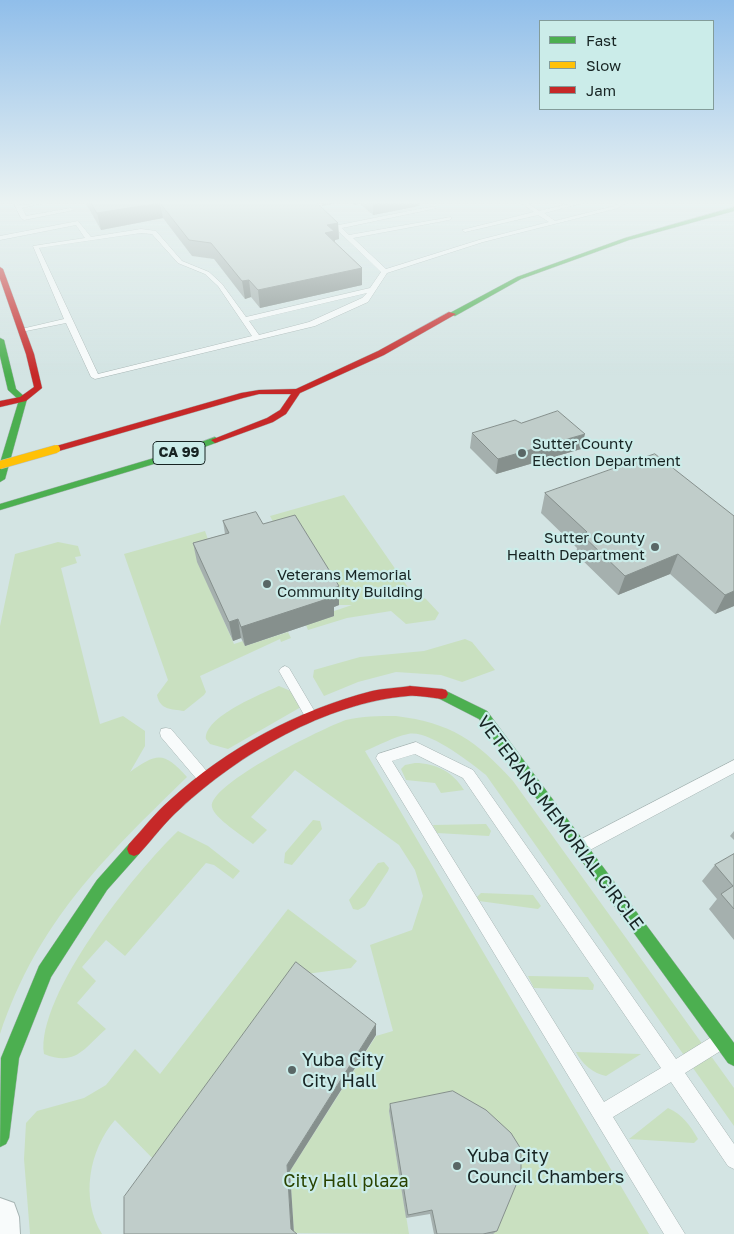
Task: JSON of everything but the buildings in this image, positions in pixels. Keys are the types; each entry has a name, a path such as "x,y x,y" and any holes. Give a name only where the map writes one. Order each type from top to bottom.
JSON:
{"main road":[{"name":"CA 99","path":"0,465 242,396 259,392 297,391 381,353 520,278 571,260"},
{"path":"0,269 30,354 38,388 23,399 0,404"},
{"path":"0,340 12,390 23,399"},
{"name":"CA 99","path":"0,507 174,455 270,420 283,412 297,391"},
{"path":"0,480 23,399"},
{"path":"0,435 12,442"},
{"name":"VETERANS MEMORIAL CIRCLE","path":"0,1138 10,1058 45,972 102,884 175,804 236,756 312,716 363,699 401,692 440,693 483,715 734,1058"}],"street":[{"path":"0,1217 1,1234"}],"lane":[{"path":"40,260 95,377 312,324 365,300 385,272 423,260"},
{"path":"178,260 207,273 220,285 257,338"},
{"path":"372,260 385,272"},
{"path":"244,320 373,289"},
{"path":"21,330 68,320"},
{"path":"284,671 312,716"},
{"path":"166,733 205,779"},
{"path":"675,1234 383,758 416,748 468,774 734,1160"},
{"path":"580,848 734,766"},
{"path":"602,1114 722,1040"}],"green space":[{"path":"344,495 412,593 426,599 439,613 435,620 406,624 391,611 347,618 308,630 306,625 334,616 331,612 352,605 339,605 297,534 278,531 270,516"},
{"path":"205,531 211,548 198,562 234,644 243,641 245,646 288,632 291,638 281,642 280,639 200,676 206,692 184,711 163,706 158,700 157,695 168,680 124,554"},
{"path":"58,542 78,546 81,556 75,557 77,563 61,568 100,724 123,716 145,731 145,746 130,772 147,761 160,758 172,763 187,777 101,864 54,924 16,994 0,1034 0,626 15,554"},
{"path":"465,639 472,642 495,670 462,682 441,675 396,672 358,682 324,696 313,677 314,670 360,657 424,651"},
{"path":"279,686 293,692 301,707 228,749 210,744 206,739 208,731 223,715 247,700"},
{"name":"City Hall plaza","path":"371,716 396,716 432,723 461,736 487,755 513,781 734,1088 734,1126 486,775 449,748 427,737 416,734 397,737 365,751 649,1234 493,1234 389,1111 409,1234 294,1233 290,1171 376,1036 393,1031 370,945 412,930 423,896 415,870 399,845 295,770 251,817 267,830 253,844 223,822 212,807 216,797 247,771 316,733 346,720"},
{"path":"423,763 443,770 455,778 464,790 441,793 435,783 406,780 401,769 405,765"},
{"path":"313,820 320,821 322,829 292,865 284,863 285,853"},
{"path":"486,824 491,831 489,836 437,833 433,825"},
{"path":"178,831 208,846 240,871 233,879 214,865 206,863 125,956 106,940 82,967 96,981 77,1003 106,1029 79,1054 72,1057 64,1058 44,1054 46,1029 56,1000 72,968 92,935 138,874"},
{"path":"384,862 389,868 388,871 365,906 358,910 353,909 349,900 378,863"},
{"path":"481,893 533,895 541,906 538,909 479,901 477,897"},
{"path":"288,909 357,961 351,968 299,975 160,1166 115,1120 99,1146 90,1175 91,1206 102,1234 30,1234 24,1159 26,1123 37,1111 84,1098 106,1085 135,1049 160,1074"},
{"path":"528,976 588,977 594,985 593,990 534,988"},
{"path":"576,1052 641,1054 606,1076 588,1067"},
{"path":"668,1108 682,1117 689,1125 698,1139 694,1143 629,1139"}],"traffic: fast":[{"path":"452,314 519,278 570,260"},
{"path":"0,340 12,390 23,399"},
{"path":"0,479 23,399"},
{"path":"0,507 174,455 215,440"},
{"path":"442,694 483,715 734,1057"},
{"path":"0,1138 10,1058 45,972 102,885 134,849"}],"traffic: jam":[{"path":"0,269 30,354 38,388 23,399 0,404"},
{"path":"56,449 241,396 259,392 297,391 381,353 452,314"},
{"path":"215,440 270,420 283,412 297,391"},
{"path":"134,849 169,809 199,784 229,762 299,722 337,706 375,695 410,691 442,694"}],"traffic: slow":[{"path":"0,465 56,449"}],"place":[{"name":"Sutter County Election Department","path":"522,453"},
{"name":"Sutter County Health Department","path":"655,547"},
{"name":"Veterans Memorial Community Building","path":"267,584"},
{"name":"Yuba City City Hall","path":"292,1070"},
{"name":"Yuba City Council Chambers","path":"457,1166"}]}
